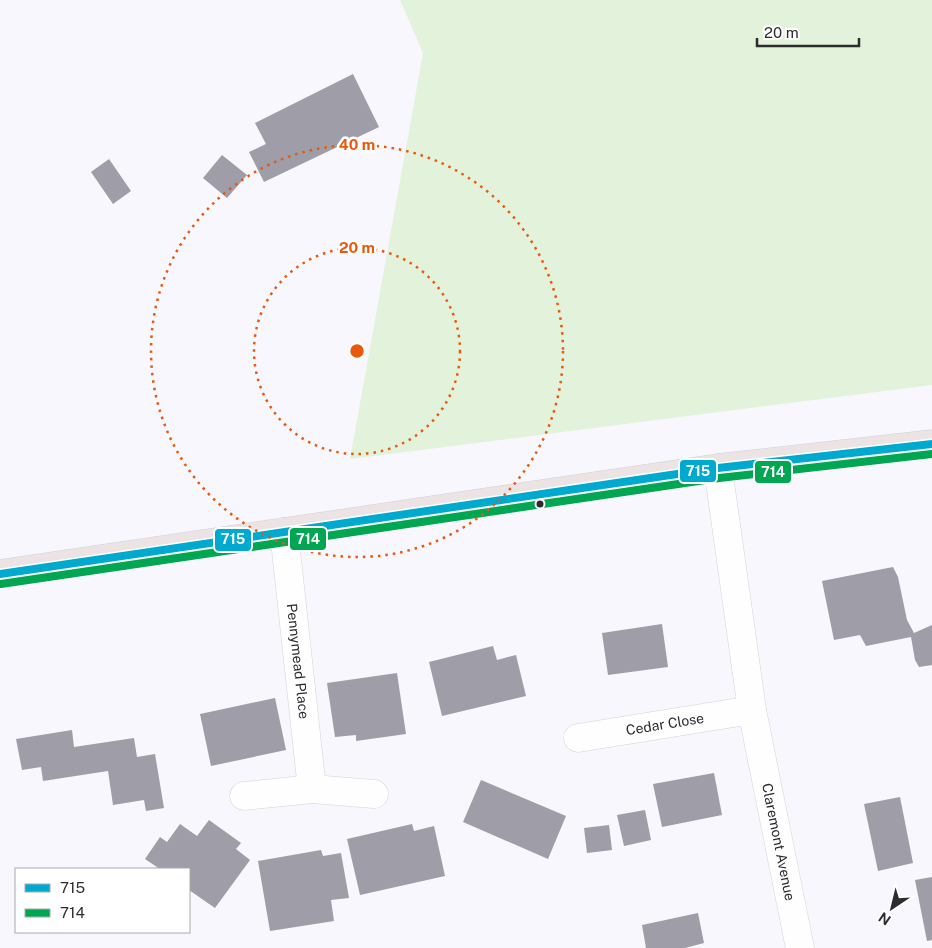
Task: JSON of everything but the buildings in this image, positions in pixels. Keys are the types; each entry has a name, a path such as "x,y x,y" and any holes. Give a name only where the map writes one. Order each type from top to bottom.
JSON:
{"main road":[{"path":"0,574 718,468 932,444"}],"street":[{"name":"Claremont Avenue","path":"718,468 752,710 800,948"},
{"name":"Pennymead Place","path":"284,532 312,789"},
{"name":"Cedar Close","path":"578,738 752,710"},
{"path":"244,796 312,789 374,794"}],"green space":[{"path":"400,0 932,0 932,385 350,459 423,53"}],"transit line":[{"name":"715","path":"0,574 718,468 932,444"},
{"name":"714","path":"1,584 719,478 932,454"}]}
